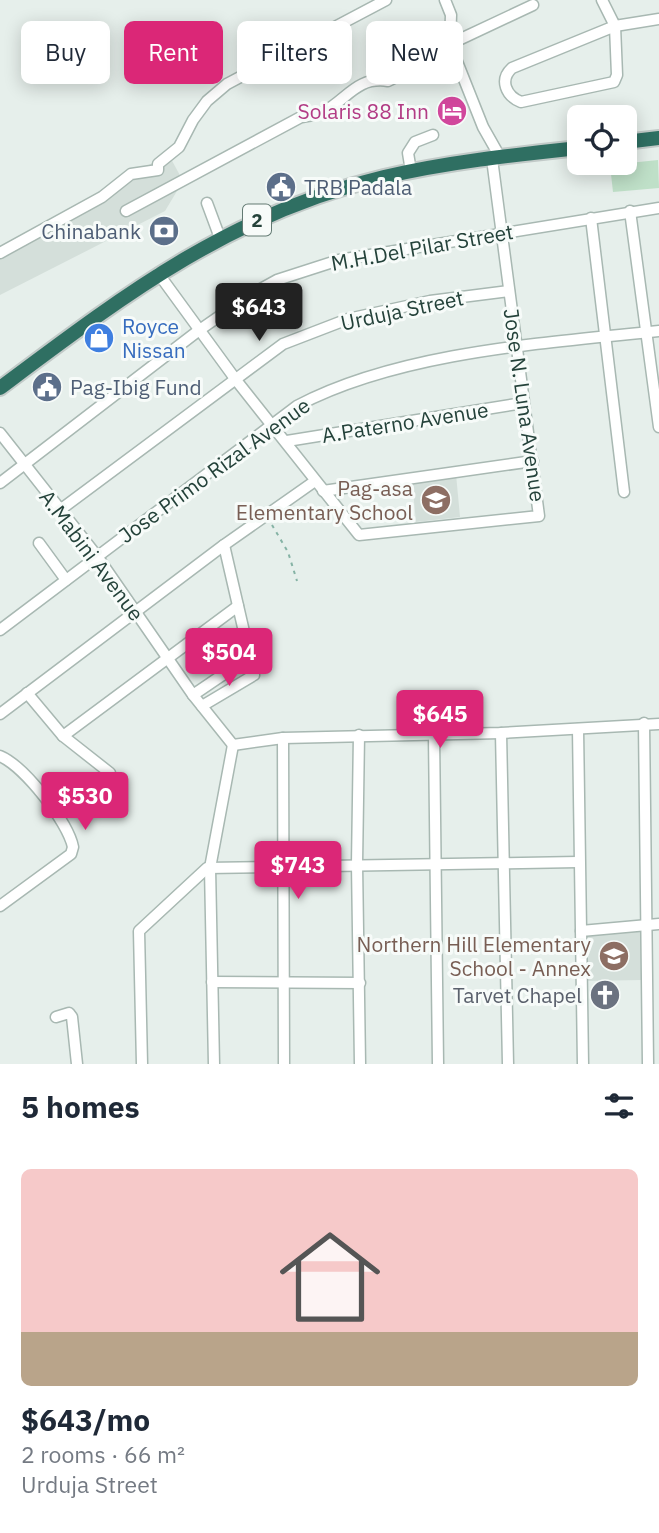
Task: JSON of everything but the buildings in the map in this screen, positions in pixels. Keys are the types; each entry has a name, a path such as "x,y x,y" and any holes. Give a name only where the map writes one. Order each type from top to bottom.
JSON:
{"highway":[{"path":"637,141 659,138"},
{"name":"2","path":"0,388 158,273 220,238 315,197 411,171 567,149"}],"street":[{"path":"0,253 102,197 131,174 158,170 158,164 179,147 189,125 207,101 227,84 386,0"},
{"path":"445,0 451,21"},
{"path":"602,0 615,26 617,75 614,82 522,102 509,95 505,88 505,77 512,68 615,26 659,19"},
{"path":"463,40 533,5"},
{"path":"463,79 496,158"},
{"path":"126,211 301,117 324,112 347,92 366,84"},
{"path":"411,171 408,153 415,142 433,135"},
{"name":"Jose N. Luna Avenue","path":"323,491 362,536 539,516 509,291 496,158"},
{"path":"207,203 220,238"},
{"name":"M.H.Del Pilar Street","path":"0,483 198,331 250,295 308,268 503,232 659,208"},
{"path":"631,211 659,427"},
{"path":"591,218 624,492"},
{"path":"158,273 198,331 272,427 287,441 323,491 533,461"},
{"name":"Urduja Street","path":"60,510 283,344 323,327 430,301 509,291"},
{"name":"Jose Primo Rizal Avenue","path":"0,630 297,406 332,387 374,373 517,347 659,331"},
{"name":"A.Paterno Avenue","path":"287,441 523,403"},
{"name":"A.Mabini Avenue","path":"0,433 97,556 193,695 233,745"},
{"path":"0,714 224,545 315,481"},
{"path":"39,543 66,580"},
{"path":"202,706 253,678 255,672 249,657 224,545"},
{"path":"63,736 238,606"},
{"path":"193,695 249,657"},
{"path":"27,693 63,736 110,773"},
{"path":"644,723 648,1064"},
{"path":"214,1064 210,868 233,745 283,738 501,733 659,724"},
{"path":"578,729 583,1064"},
{"path":"501,733 508,1064"},
{"path":"434,735 438,1064"},
{"path":"359,736 357,864 360,1064"},
{"path":"283,738 284,1064"},
{"path":"0,757 26,774 65,829 73,847 71,854 0,906"},
{"path":"142,1064 139,932 210,868 578,862"},
{"path":"581,931 659,924"},
{"path":"212,982 360,983"},
{"path":"56,1017 69,1013 72,1017 77,1064"}],"path":[{"path":"266,516 288,552 297,580"}],"shaded area":[{"path":"164,156 170,157 183,181 165,211 0,295 0,255"},
{"name":"Pag-asa Elementary School","path":"456,474 460,517 416,522 412,480"},
{"name":"Northern Hill Elementary School - Annex","path":"586,931 641,931 642,980 586,981"}],"green space":[{"path":"658,160 659,188 613,192 611,175 637,175 637,162"}],"place":[{"name":"Solaris 88 Inn","path":"452,111"},
{"name":"TRB Padala","path":"281,187"},
{"name":"Chinabank","path":"164,231"},
{"name":"Royce Nissan","path":"99,338"},
{"name":"Pag-Ibig Fund","path":"47,387"},
{"name":"Pag-asa Elementary School","path":"436,500"},
{"name":"Northern Hill Elementary School - Annex","path":"614,956"},
{"name":"Tarvet Chapel","path":"605,995"}]}
